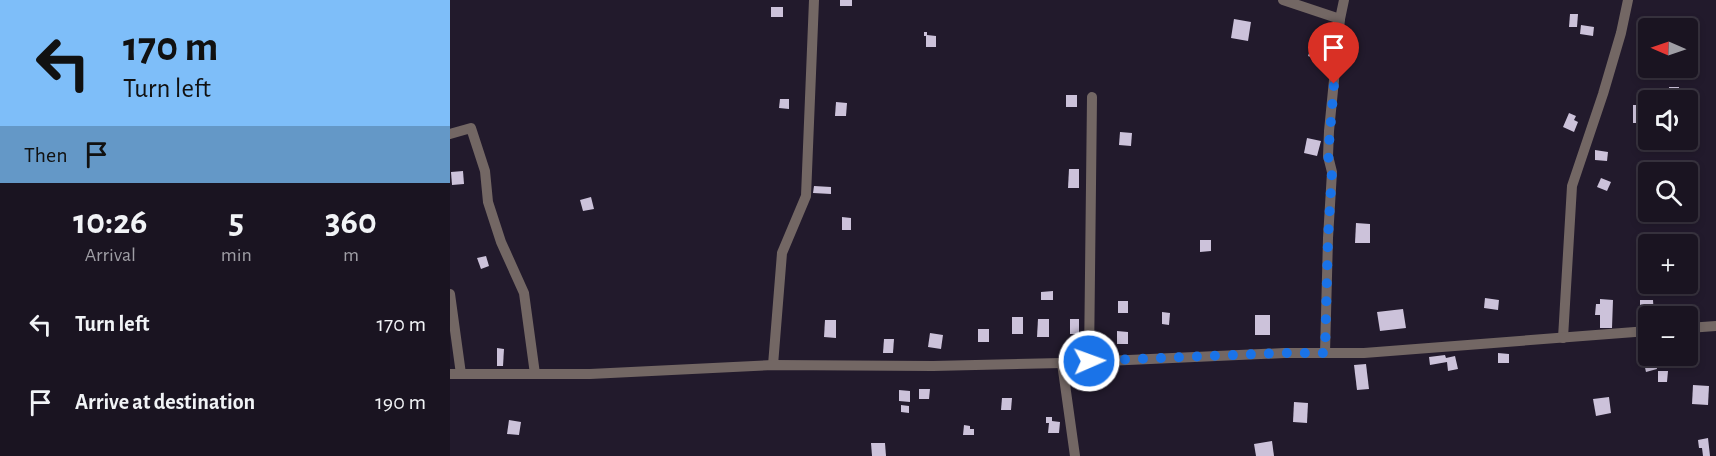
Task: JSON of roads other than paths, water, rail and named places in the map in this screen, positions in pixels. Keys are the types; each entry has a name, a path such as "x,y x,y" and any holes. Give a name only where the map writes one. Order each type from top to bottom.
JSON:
{"street":[{"path":"773,366 782,253 806,196 814,0"},
{"path":"1283,0 1340,19"},
{"path":"1325,353 1332,172 1328,156 1329,131 1340,19 1344,0"},
{"path":"1563,338 1572,186 1603,94 1628,0"},
{"path":"1089,361 1092,98"},
{"path":"450,134 471,128 484,171 488,202 501,242 524,293 535,374"},
{"path":"450,294 455,374 590,374 773,366 933,366 1284,353 1364,353 1638,333"},
{"path":"1698,327 1716,326"},
{"path":"1062,363 1076,456"}]}
